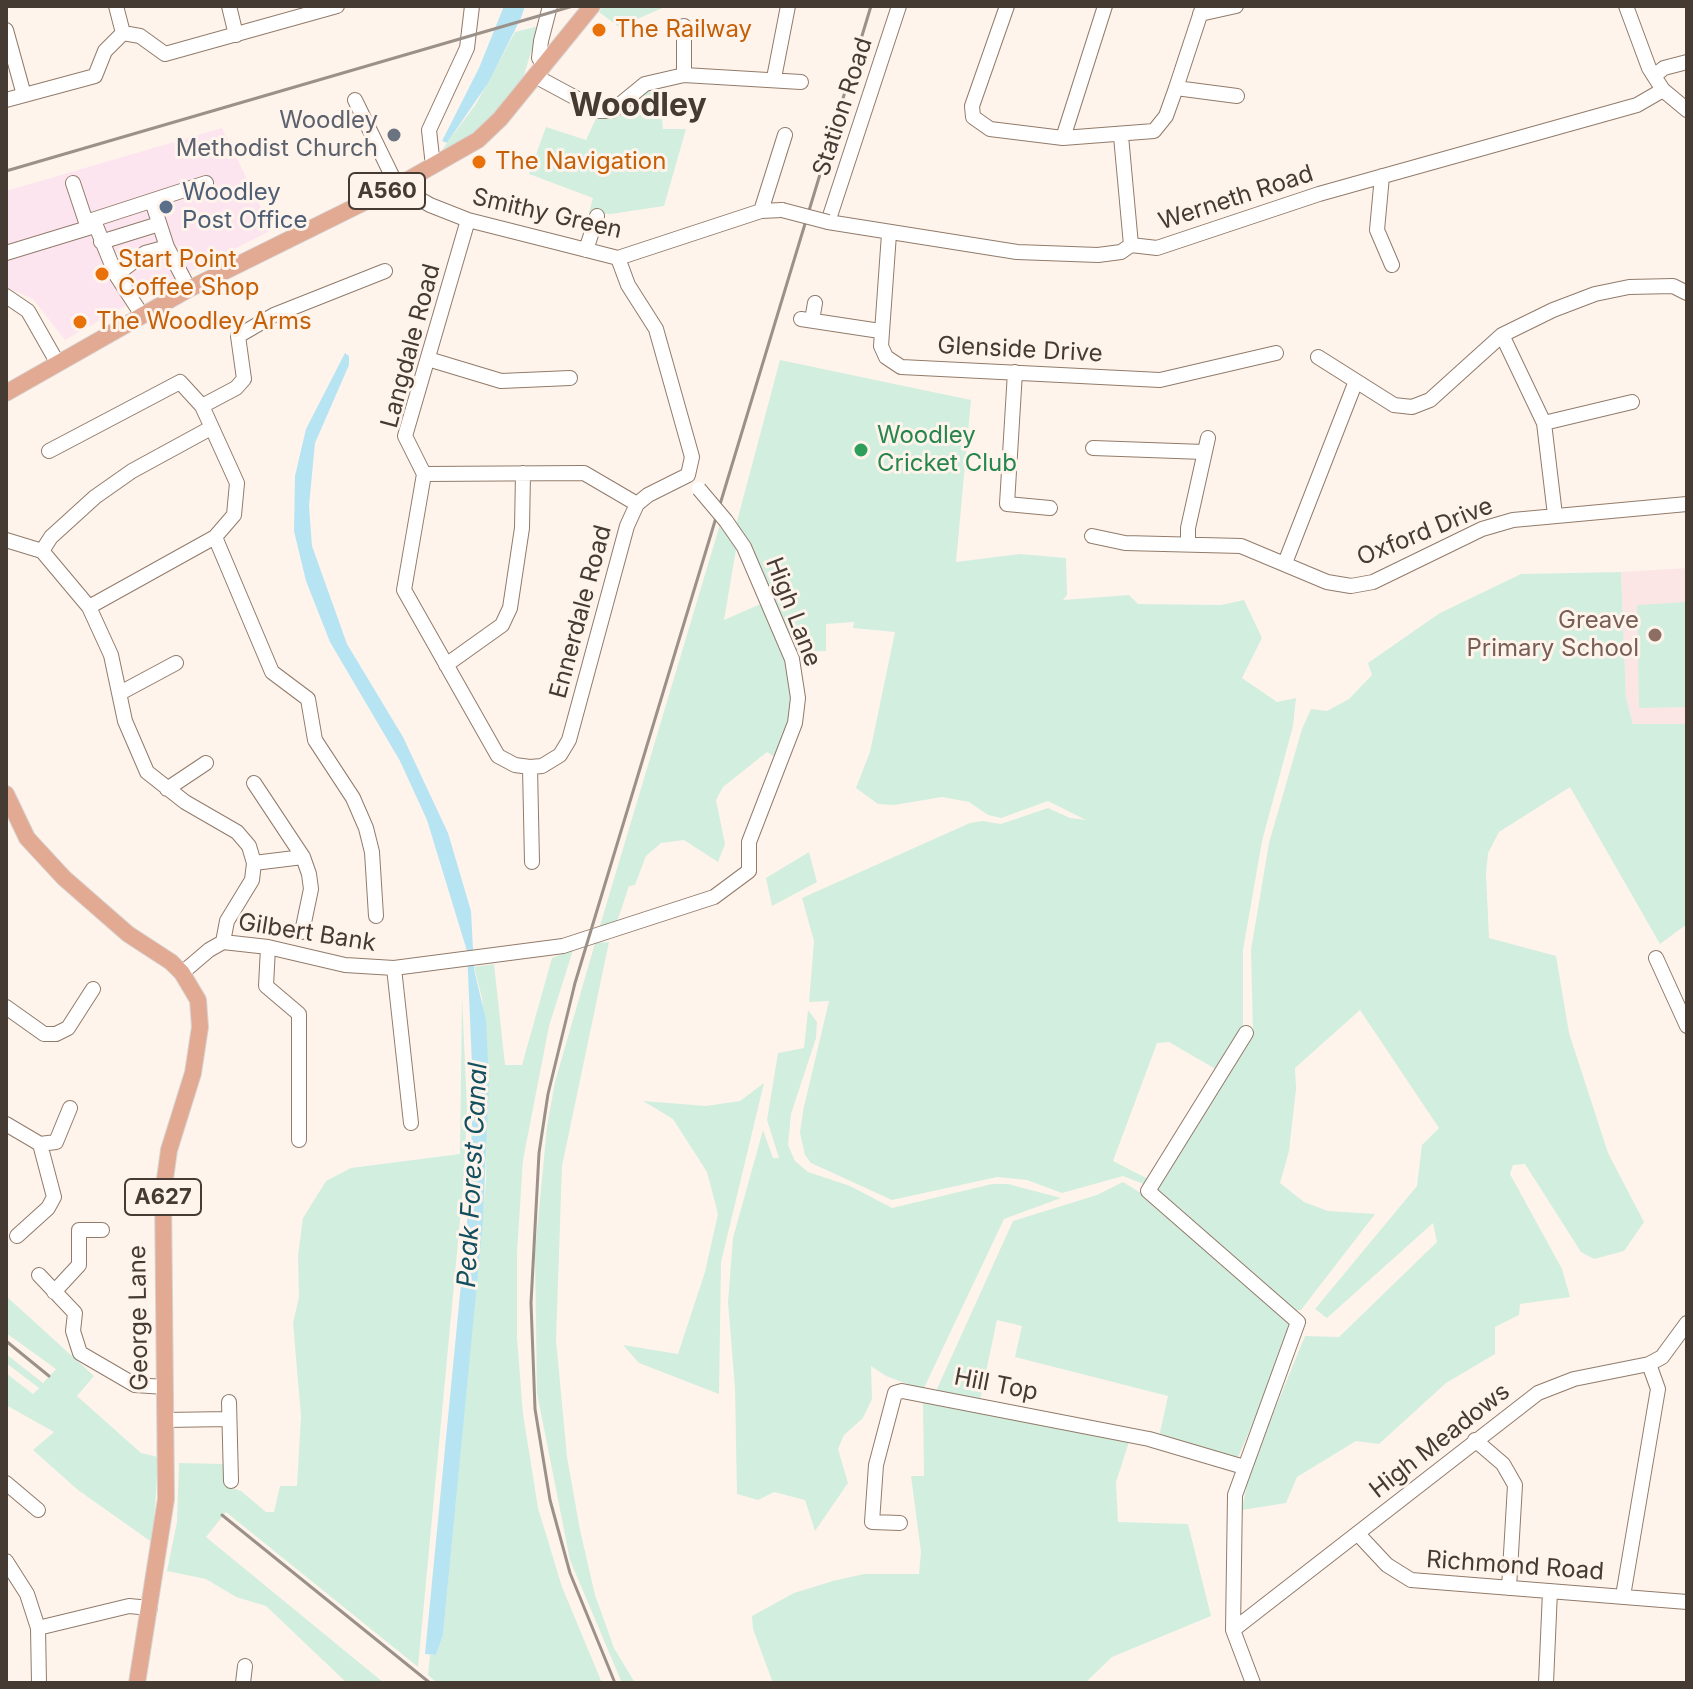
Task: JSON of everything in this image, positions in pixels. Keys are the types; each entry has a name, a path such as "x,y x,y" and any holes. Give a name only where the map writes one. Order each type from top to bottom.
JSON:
{"main road":[{"name":"A560","path":"6,393 189,289 397,186 478,140 592,6"},
{"name":"George Lane","path":"6,794 27,838 64,878 182,973 198,1000 200,1027 193,1073 169,1150 163,1193 166,1499 137,1683"}],"street":[{"path":"116,6 123,33"},
{"path":"229,6 236,35"},
{"path":"123,33 140,36 165,54 337,6"},
{"path":"433,166 429,130 467,48 472,6"},
{"path":"550,6 541,41 539,70 577,101 600,111 612,111 645,84 684,75 801,82"},
{"path":"774,78 788,6"},
{"name":"Station Road","path":"828,222 899,6"},
{"path":"1007,6 972,106 973,117 990,129 1063,138 1121,136 1154,131 1166,116 1201,10 1236,6"},
{"path":"1063,138 1105,6"},
{"path":"1626,6 1654,76 1663,90 1687,110"},
{"path":"684,26 684,75"},
{"path":"6,30 24,95"},
{"path":"6,100 95,76 105,51 123,33"},
{"path":"1654,76 1664,68 1687,62"},
{"path":"1176,88 1237,96"},
{"name":"Werneth Road","path":"782,210 889,234 1058,254 1110,254 1131,245 1157,248 1382,176 1637,105 1663,90"},
{"path":"355,100 397,186"},
{"path":"761,211 785,135"},
{"path":"1121,136 1131,245"},
{"path":"1382,176 1377,230 1392,265"},
{"path":"73,183 87,225"},
{"path":"6,253 206,183"},
{"name":"Smithy Green","path":"397,186 430,205 468,220 618,258 761,211 782,210"},
{"path":"152,201 167,247 189,289"},
{"path":"586,250 597,216"},
{"name":"Langdale Road","path":"424,474 405,436 468,220"},
{"path":"101,242 159,224"},
{"path":"87,225 96,226 116,275 142,315"},
{"path":"815,303 806,320 880,331 889,234"},
{"path":"116,275 145,253 167,247"},
{"path":"618,258 628,285 656,329 692,457 688,475"},
{"path":"202,406 236,388 244,379 238,336 274,315 385,271"},
{"path":"1318,357 1394,405 1412,407 1430,400 1517,325 1595,294 1648,285 1673,286 1687,293"},
{"path":"6,296 28,311 57,362"},
{"name":"Glenside Drive","path":"880,331 886,357 901,367 1160,380 1276,353"},
{"path":"1502,335 1544,423 1555,515"},
{"path":"428,359 501,381 570,378"},
{"path":"1015,372 1007,504 1050,508"},
{"path":"1285,563 1356,381"},
{"path":"49,451 180,382 202,406 209,429 237,483 234,515 215,537 89,607"},
{"path":"1544,423 1632,402"},
{"path":"42,551 51,537 95,497 132,471 209,429"},
{"path":"1093,448 1206,445 1188,528 1188,544"},
{"path":"446,665 502,625 510,608 522,528 523,473"},
{"path":"532,862 530,767 515,765 498,756 404,590 424,474 584,473 637,504"},
{"name":"High Lane","path":"483,958 597,937 714,897 749,871 749,842 795,723 798,698 792,659 744,547 688,475"},
{"name":"Ennerdale Road","path":"530,767 542,766 560,755 569,740 627,526 637,504 688,475"},
{"name":"Oxford Drive","path":"1092,536 1125,543 1241,546 1327,582 1362,584 1482,529 1555,515 1687,504"},
{"path":"215,537 272,672 308,699 315,740 353,798 366,828 372,852 376,916"},
{"path":"6,540 42,551 89,607 111,655 134,748 147,772 167,789 237,832 249,846 254,863 252,880 227,921 223,942"},
{"path":"120,693 176,663"},
{"path":"167,789 206,763"},
{"path":"254,783 303,857 311,889 302,932"},
{"path":"254,863 303,857"},
{"name":"Gilbert Bank","path":"182,973 223,942 268,947 345,965 394,968 483,958"},
{"path":"268,947 266,986 299,1014 299,1140"},
{"path":"1656,958 1687,1026"},
{"path":"394,968 411,1123"},
{"path":"6,1007 44,1034 56,1034 68,1028 93,989"},
{"path":"1246,1033 1148,1191 1298,1322 1235,1495 1233,1630 1253,1683"},
{"path":"6,1124 40,1144 63,1144 70,1108"},
{"path":"17,1236 48,1208 54,1197 40,1144"},
{"path":"54,1292 79,1265 79,1230 102,1230"},
{"path":"39,1275 75,1313 73,1331 80,1353 135,1385 165,1387"},
{"path":"1623,1596 1658,1389 1649,1364 1662,1357 1687,1323"},
{"name":"High Meadows","path":"1233,1630 1504,1416 1553,1386 1649,1364"},
{"name":"Hill Top","path":"900,1523 872,1522 876,1465 895,1393 902,1391 1149,1439 1244,1467"},
{"path":"229,1402 231,1481"},
{"path":"165,1420 229,1419"},
{"path":"1475,1440 1503,1464 1515,1485 1509,1588"},
{"path":"6,1483 38,1510"},
{"name":"Richmond Road","path":"1358,1534 1387,1565 1411,1580 1687,1602"},
{"path":"6,1561 27,1594 38,1628 39,1683"},
{"path":"1546,1683 1550,1591"},
{"path":"38,1628 129,1606 150,1608"},
{"path":"243,1683 245,1666"}],"shaded area":[{"path":"222,128 272,230 150,292 65,340 33,299 6,287 6,191"},
{"name":"Greave Primary School","path":"1687,568 1687,724 1633,724 1626,698 1621,572"}],"green space":[{"path":"603,6 667,6 619,27 599,12"},
{"path":"539,26 523,78 514,93 479,132 442,150 476,104 515,32"},
{"path":"658,82 663,129 686,129 664,206 611,214 589,213 593,198 529,174 546,127 586,140 599,112"},
{"path":"780,360 971,400 956,562 1020,554 1066,558 1067,595 1063,600 1129,595 1138,604 1221,605 1244,600 1262,638 1242,678 1277,702 1296,698 1293,726 1262,841 1243,950 1243,1029 1219,1071 1169,1042 1157,1043 1113,1161 1150,1180 1146,1185 1123,1176 1062,1193 1027,1180 997,1177 892,1200 811,1163 805,1155 800,1133 803,1111 829,1001 809,1002 814,941 802,898 970,823 1001,824 1048,808 1070,818 1086,820 1048,801 1001,818 988,815 969,802 942,797 894,805 878,804 856,788 870,752 895,632 853,628 854,622 826,624 826,651 796,652 736,525"},
{"path":"721,521 737,544 724,620 763,603 785,653 793,693 790,725 776,758 767,752 723,787 716,800 725,844 718,862 684,840 661,843 646,856 635,885 629,886 616,925 599,929"},
{"path":"1621,572 1626,698 1633,724 1687,724 1687,924 1660,944 1570,787 1499,832 1488,853 1486,874 1489,938 1556,956 1569,1033 1608,1153 1644,1222 1624,1251 1594,1259 1581,1252 1525,1164 1513,1165 1510,1174 1562,1269 1570,1297 1520,1304 1519,1315 1495,1327 1495,1354 1446,1383 1379,1444 1356,1441 1297,1477 1286,1503 1242,1510 1249,1473 1305,1336 1339,1337 1437,1242 1433,1223 1327,1318 1315,1309 1417,1186 1422,1145 1439,1128 1360,1010 1295,1068 1296,1089 1289,1151 1280,1183 1304,1202 1328,1211 1375,1214 1301,1310 1291,1311 1155,1190 1253,1033 1251,950 1269,843 1302,729 1311,709 1327,711 1349,699 1372,675 1368,663 1440,613 1521,574"},
{"path":"1687,602 1687,707 1639,708 1637,605"},
{"path":"809,852 817,882 772,906 766,878"},
{"path":"609,942 562,1166 556,1340 567,1457 580,1530 595,1595 614,1648 635,1683 622,1683 570,1560 537,1393 535,1252 547,1127 555,1082 595,943"},
{"path":"573,950 549,1026 523,1160 517,1253 517,1338 523,1414 538,1508 562,1587 602,1683 437,1683 428,1675 430,1655 436,1655 443,1635 486,1181 487,1049 482,998 474,967 494,964 505,1065 522,1065 552,958"},
{"path":"462,997 467,1108 464,1178 418,1667 226,1512 206,1537 384,1683 347,1683 266,1606 236,1597 206,1579 167,1571 177,1522 179,1463 223,1464 226,1486 241,1491 266,1512 274,1512 280,1486 297,1486 301,1416 293,1323 299,1297 298,1256 303,1218 326,1181 351,1168 460,1154"},
{"path":"808,1010 817,1022 816,1038 791,1114 788,1145 795,1161 808,1172 850,1186 892,1208 992,1184 1008,1184 1061,1198 1004,1219 923,1390 886,1376 871,1366 872,1399 863,1418 844,1435 838,1449 848,1483 815,1531 805,1500 774,1492 758,1500 737,1494 735,1388 728,1302 733,1238 763,1130 773,1158 779,1158 767,1120 778,1053 804,1048"},
{"path":"764,1083 721,1262 719,1394 639,1363 623,1345 678,1354 705,1272 718,1214 707,1172 673,1119 643,1101 706,1106 740,1101"},
{"path":"1123,1182 1149,1198 1292,1323 1292,1333 1238,1457 1159,1437 1168,1396 1015,1357 1022,1326 997,1320 980,1400 936,1391 1013,1221 1097,1195"},
{"path":"6,1296 94,1376 77,1396 141,1453 158,1457 153,1543 78,1490 33,1450 54,1432 6,1405 6,1373 33,1394 39,1388 6,1363 6,1354 43,1383 56,1369 6,1333"},
{"path":"923,1402 1130,1439 1116,1482 1118,1522 1188,1524 1211,1616 1112,1657 1085,1683 773,1683 753,1629 752,1616 794,1593 833,1581 864,1574 919,1574 921,1552 911,1476 924,1476"}],"water":[{"path":"504,6 525,6 488,83 447,143 442,141 479,68"},
{"name":"Peak Forest Canal","path":"345,353 349,356 349,365 315,443 309,506 312,546 347,644 403,737 448,833 471,911 474,969 486,1020 489,1084 483,1221 443,1635 436,1655 425,1654 470,1191 473,1087 467,951 427,820 400,761 330,642 306,581 294,531 295,476 306,429"}],"railway":[{"path":"6,171 573,6"},
{"path":"615,1683 570,1573 550,1500 535,1409 531,1303 539,1153 548,1094 575,983 871,6"},
{"path":"6,1341 49,1376"},
{"path":"222,1515 430,1683"}],"place":[{"name":"The Railway","path":"599,30"},
{"name":"Woodley Methodist Church","path":"394,135"},
{"name":"The Navigation","path":"479,162"},
{"name":"Woodley Post Office","path":"166,207"},
{"name":"Start Point Coffee Shop","path":"102,274"},
{"name":"The Woodley Arms","path":"80,322"},
{"name":"Woodley Cricket Club","path":"861,450"},
{"name":"Greave Primary School","path":"1655,635"}],"district":[{"name":"Woodley","path":"638,106"}]}
